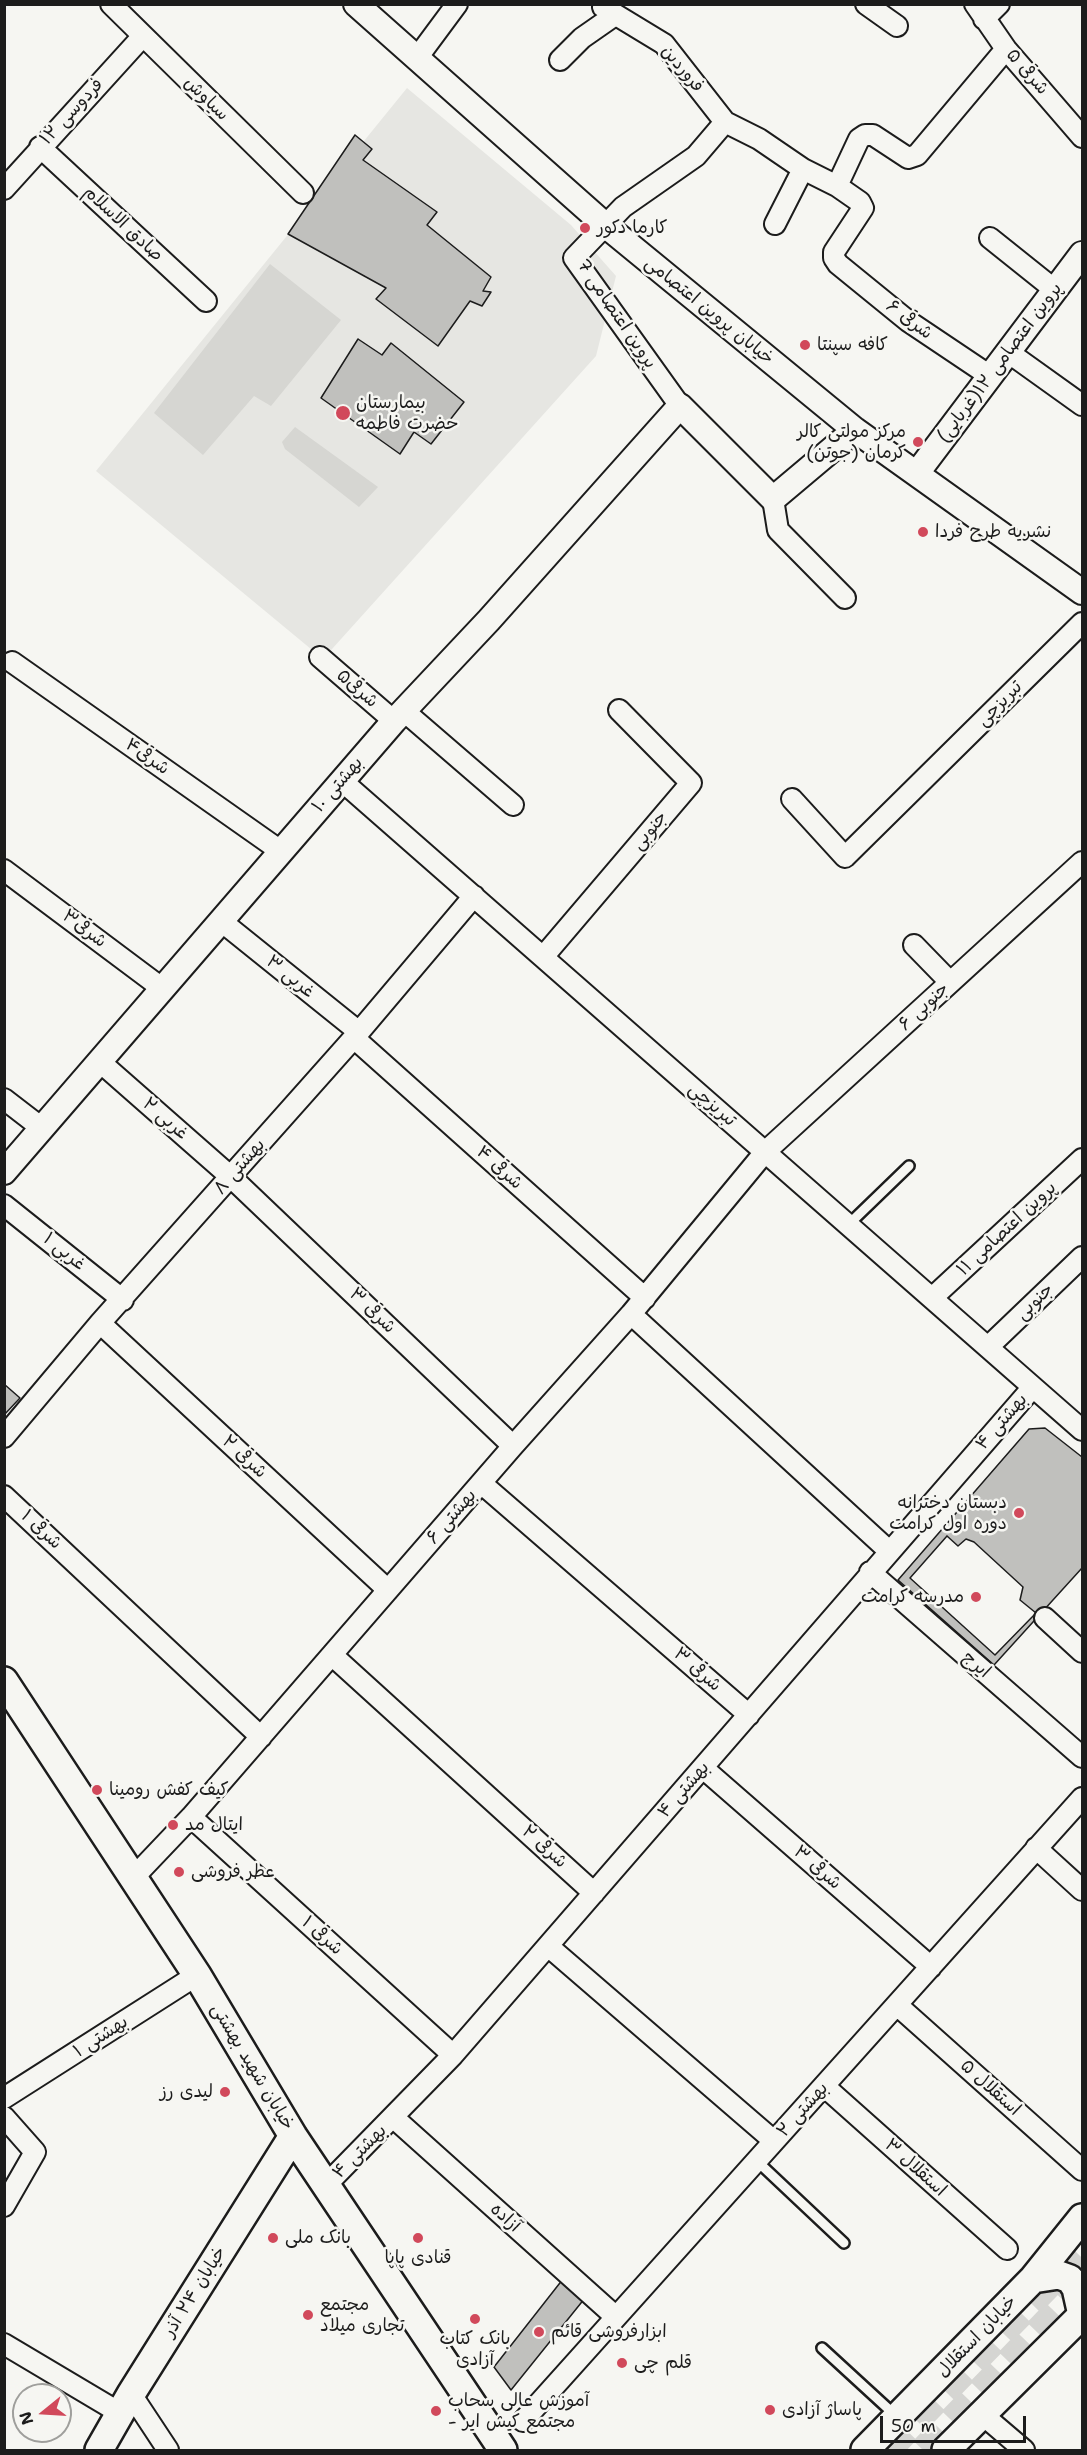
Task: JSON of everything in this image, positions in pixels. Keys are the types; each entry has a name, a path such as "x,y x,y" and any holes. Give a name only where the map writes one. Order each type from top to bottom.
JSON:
{"main road":[{"name":"خیابان شهید بهشتی","path":"4,1681 197,1974 293,2136 503,2451"},
{"name":"خیابان ۲۴ آذر","path":"99,2451 126,2403 293,2136"},
{"name":"خیابان استقلال","path":"865,2451 1033,2279 1083,2218"},
{"path":"946,2451 1082,2315 1076,2288 1070,2279 1059,2275 1033,2279"}],"street":[{"name":"سیاوش","path":"111,4 303,193"},
{"path":"417,58 457,4"},
{"path":"866,4 897,26"},
{"path":"979,12 999,4"},
{"name":"خیابان پروین اعتصامی","path":"358,5 605,225 855,430 1083,592"},
{"path":"560,60 610,10"},
{"name":"فروردین","path":"610,10 664,44 725,122"},
{"name":"شرقی ۵","path":"979,12 1006,49 1083,137"},
{"name":"فردوسی ۱۲","path":"4,189 142,37"},
{"path":"605,225 623,207 696,156 725,122 759,139 803,169 837,186 859,139 865,135 873,135 908,158 917,155 1006,49"},
{"name":"صادق الاسلام","path":"40,147 206,301"},
{"path":"775,224 803,169"},
{"name":"شرقی ۶","path":"837,186 860,202 863,208 834,252 834,258 838,264 908,321 990,376"},
{"name":"پروین اعتصامی 7","path":"605,225 574,258 680,406"},
{"path":"990,238 1055,290"},
{"name":"پروین اعتصامی ۱۲(غربایی)","path":"917,473 1083,254"},
{"path":"1008,352 1083,405"},
{"path":"680,406 773,499 778,530 845,598"},
{"name":"بهشتی ۱۰","path":"4,1172 399,716 489,620 680,406"},
{"path":"773,499 855,430"},
{"name":"تبریزچی","path":"792,799 845,857 1083,623"},
{"name":"شرقی۵","path":"320,657 513,805"},
{"name":"شرقی۴","path":"12,662 282,852"},
{"name":"جنوبی","path":"543,957 691,783 619,710"},
{"name":"تبریزچی","path":"342,781 1083,1430"},
{"name":"جنوبی ۶","path":"765,1152 1083,862"},
{"name":"شرقی۳","path":"4,870 163,988"},
{"name":"بهشتی ۸","path":"4,1437 100,1323 123,1300 356,1035 474,896"},
{"name":"غربی ۳","path":"221,921 356,1035"},
{"path":"914,945 950,982"},
{"name":"شرقی ۴","path":"356,1035 645,1298"},
{"name":"غربی ۲","path":"99,1061 231,1176"},
{"path":"4,1099 43,1128"},
{"name":"بهشتی ۶","path":"133,1878 191,1817 513,1446 645,1298 765,1152"},
{"name":"پروین اعتصامی ۱۱","path":"932,1298 1083,1159"},
{"name":"شرقی ۳","path":"231,1176 513,1446"},
{"name":"غربی ۱","path":"4,1205 123,1300"},
{"name":"جنوبی","path":"988,1347 1082,1257"},
{"path":"631,1314 888,1550"},
{"name":"شرقی ۲","path":"100,1323 388,1590"},
{"name":"بهشتی ۴","path":"326,2185 394,2118 453,2055 749,1715 888,1550 1033,1387"},
{"name":"شرقی ۳","path":"481,1483 749,1715"},
{"name":"شرقی ۱","path":"4,1496 261,1737"},
{"name":"ایرج","path":"870,1572 1083,1757"},
{"path":"1045,1618 1083,1652"},
{"name":"شرقی ۲","path":"333,1656 594,1893"},
{"name":"۳ شرقی","path":"703,1768 931,1967"},
{"name":"بهشتی ۲","path":"523,2421 1083,1798"},
{"name":"شرقی ۱","path":"191,1817 453,2055"},
{"path":"1036,1848 1083,1890"},
{"path":"548,1946 774,2141"},
{"name":"بهشتی ۱","path":"4,2098 197,1974"},
{"name":"استقلال ۵","path":"897,2005 1083,2170"},
{"name":"استقلال ۳","path":"824,2086 1007,2249"},
{"path":"4,2117 34,2152 4,2206"},
{"name":"آزاده","path":"394,2118 616,2317"},
{"path":"4,2344 126,2403 168,2451"},
{"path":"982,2415 1024,2451"}],"lane":[{"path":"848,1225 909,1166"},
{"path":"758,2162 844,2242"},
{"path":"822,2348 898,2418"}],"shaded area":[{"name":"بیمارستان حضرت فاطمه","path":"407,88 571,225 616,276 596,356 323,659 96,471"},
{"path":"270,264 341,320 271,406 254,396 203,455 154,413"},
{"path":"295,427 378,487 359,507 285,449 282,442"}],"building":[{"path":"355,135 372,149 363,160 437,212 427,225 491,277 483,291 491,292 482,306 470,301 438,346 376,299 386,288 288,234"},
{"path":"358,339 382,355 391,343 464,402 431,444 414,432 400,454 321,398"},
{"path":"4,1384 20,1398 4,1415"},
{"name":"دبستان دخترانه دوره اول کرامت","path":"1045,1428 1082,1457 1082,1568 994,1665 898,1580 1029,1429"},
{"name":"مدرسه کرامت","path":"947,1536 958,1546 966,1539 974,1542 1023,1587 1020,1600 1036,1613 995,1655 910,1578"},
{"name":"ابزارفروشی قائم","path":"563,2279 585,2298 511,2390 494,2367"}],"tunnel":[{"path":"888,2450 1082,2251"},
{"path":"923,2450 1082,2285"}],"place":[{"name":"کارما دکور","path":"585,228"},
{"name":"کافه سپنتا","path":"805,345"},
{"name":"بیمارستان حضرت فاطمه","path":"343,413"},
{"name":"مرکز مولتی کالر کرمان (جوتن)","path":"918,442"},
{"name":"نشریه طرح فردا","path":"923,532"},
{"name":"دبستان دخترانه دوره اول کرامت","path":"1019,1513"},
{"name":"مدرسه کرامت","path":"976,1597"},
{"name":"کیف کفش رومینا","path":"97,1790"},
{"name":"ایتال مد","path":"173,1825"},
{"name":"عطر فروشی","path":"179,1872"},
{"name":"لیدی رز","path":"225,2092"},
{"name":"بانک ملی","path":"273,2238"},
{"name":"قنادی پاپا","path":"418,2238"},
{"name":"مجتمع تجاری میلاد","path":"308,2315"},
{"name":"بانک کتاب آزادی","path":"475,2319"},
{"name":"ابزارفروشی قائم","path":"539,2332"},
{"name":"قلم چی","path":"622,2363"},
{"name":"پاساژ آزادی","path":"770,2410"},
{"name":"آموزش عالی سحاب - مجتمع کیش ایر","path":"436,2411"}]}
